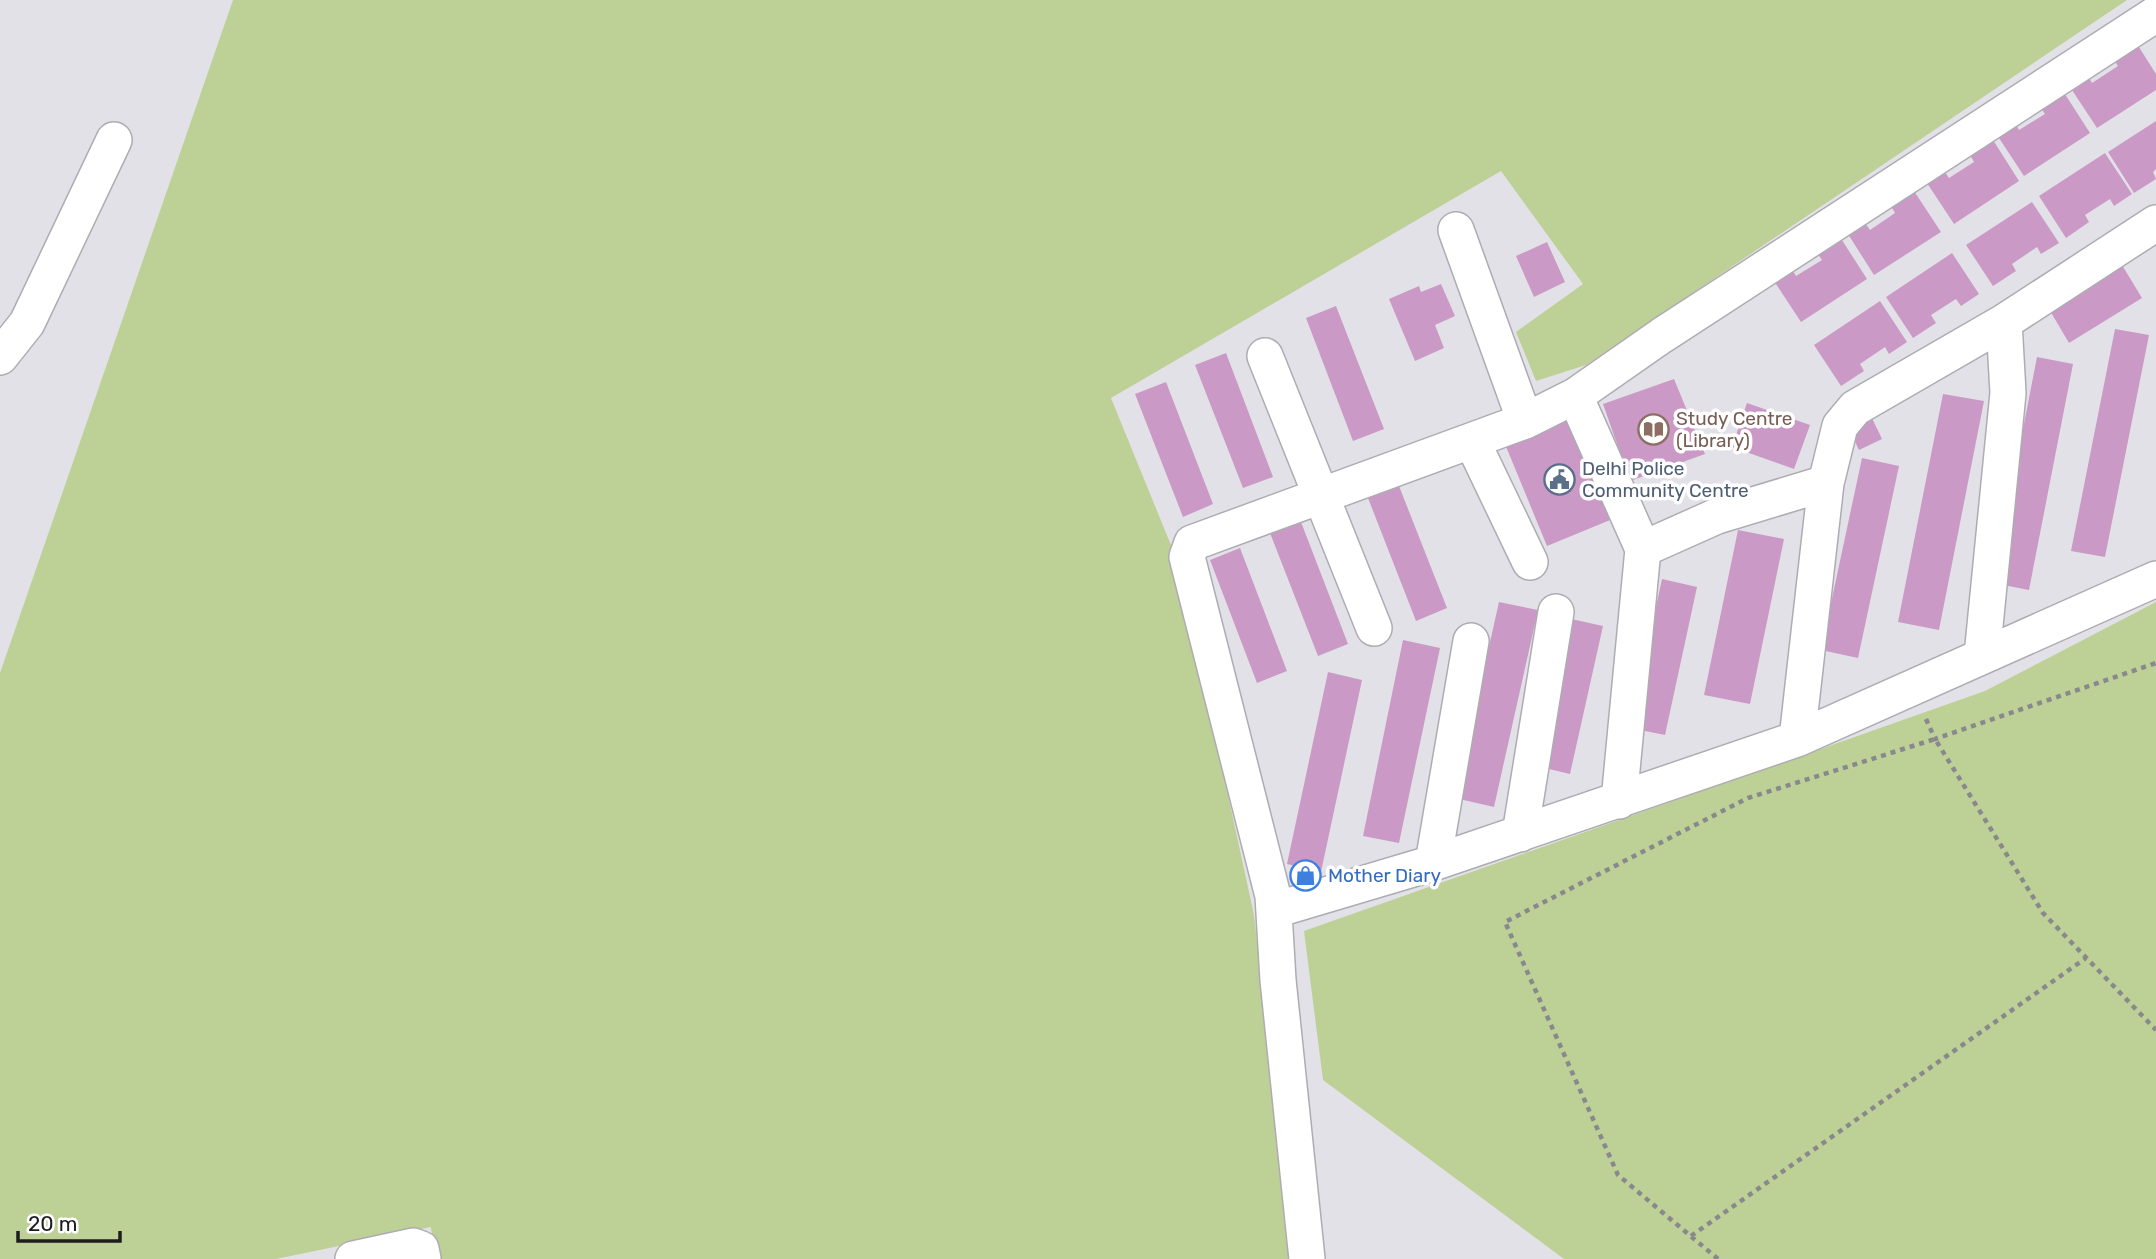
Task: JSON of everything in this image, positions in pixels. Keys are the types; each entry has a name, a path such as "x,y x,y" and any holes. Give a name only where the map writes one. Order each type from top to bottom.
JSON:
{"street":[{"path":"1307,1259 1278,980 1275,911 1186,553 1192,543 1525,421 1575,396 1672,329 2156,15"},
{"path":"0,357 27,323 114,140"},
{"path":"1456,230 1525,421"},
{"path":"1797,739 1826,483 1840,426 1855,408 2153,235"},
{"path":"1982,656 2008,393 2004,322"},
{"path":"1265,356 1374,628"},
{"path":"1575,396 1643,550 1619,801"},
{"path":"1472,441 1530,562"},
{"path":"1643,550 1717,516 1826,483"},
{"path":"1275,911 1433,863 1797,739 1982,656 2155,573"},
{"path":"1520,834 1556,612"},
{"path":"1433,863 1471,642"},
{"path":"353,1259 413,1246 421,1249 423,1259"}],"path":[{"path":"1718,1259 1618,1175 1505,922 1748,798 1935,739 2156,663"},
{"path":"1910,687 1935,739 2043,913 2156,1030"},
{"path":"1691,1236 2086,958"}],"green space":[{"path":"233,0 2127,0 1586,365 1536,381 1516,332 1583,284 1501,171 1111,398 1177,560 1254,915 1293,1259 435,1259 431,1227 276,1259 0,1259 0,673"},
{"path":"2156,602 2156,1259 1564,1259 1323,1080 1304,931 1985,691"}],"building":[{"path":"2137,44 2156,74 2156,90 2097,128 2070,87 2088,76 2092,83 2118,66 2113,59"},
{"path":"2063,91 2090,133 2024,176 1997,135 2015,123 2019,130 2045,114 2040,107"},
{"path":"2156,121 2156,169 2153,172 2156,179 2134,193 2108,152"},
{"path":"1993,140 2019,181 1954,224 1927,183 1945,172 1949,178 1974,162 1970,155"},
{"path":"2105,153 2132,194 2114,206 2110,199 2085,215 2089,222 2066,238 2039,196"},
{"path":"1914,191 1941,232 1874,275 1848,234 1865,223 1870,230 1895,213 1891,206"},
{"path":"2032,202 2059,243 2041,254 2037,247 2012,264 2016,271 1993,286 1966,245"},
{"path":"1840,237 1867,279 1801,322 1774,281 1792,269 1796,276 1822,260 1817,253"},
{"path":"1547,242 1565,282 1534,297 1516,256"},
{"path":"1952,253 1979,294 1961,306 1956,299 1931,315 1936,323 1913,338 1886,297"},
{"path":"2122,265 2142,298 2069,343 2049,309"},
{"path":"1441,284 1455,316 1435,325 1444,348 1415,361 1389,299 1419,286 1421,292"},
{"path":"1880,301 1907,342 1889,354 1885,347 1860,364 1864,371 1841,386 1814,345"},
{"path":"1336,306 1384,429 1353,441 1306,318"},
{"path":"2115,329 2149,335 2105,557 2071,551"},
{"path":"1226,353 1273,477 1243,488 1195,365"},
{"path":"2037,357 2073,364 2029,590 1993,583"},
{"name":"Study Centre (Library)","path":"1674,379 1705,454 1630,481 1603,404"},
{"path":"1166,382 1213,504 1183,517 1135,394"},
{"path":"1943,394 1984,401 1939,630 1898,622"},
{"path":"1747,403 1810,425 1794,469 1732,447"},
{"name":"Delhi Police Community Centre","path":"1573,415 1615,518 1547,546 1505,444"},
{"path":"1871,416 1882,439 1859,450 1848,427"},
{"path":"1862,458 1899,466 1858,658 1821,650"},
{"path":"1399,486 1447,608 1416,621 1368,498"},
{"path":"1301,522 1348,644 1318,656 1270,533"},
{"path":"1738,530 1784,539 1750,704 1704,695"},
{"path":"1240,548 1287,671 1257,683 1210,560"},
{"path":"1662,579 1697,587 1665,735 1630,728"},
{"path":"1499,602 1538,610 1494,807 1455,798"},
{"path":"1567,618 1603,626 1570,774 1532,765"},
{"path":"1403,640 1440,648 1399,843 1363,836"},
{"path":"1328,672 1362,680 1321,872 1287,864"}],"place":[{"name":"Study Centre (Library)","path":"1653,429"},
{"name":"Delhi Police Community Centre","path":"1559,479"},
{"name":"Mother Diary","path":"1305,875"}]}
